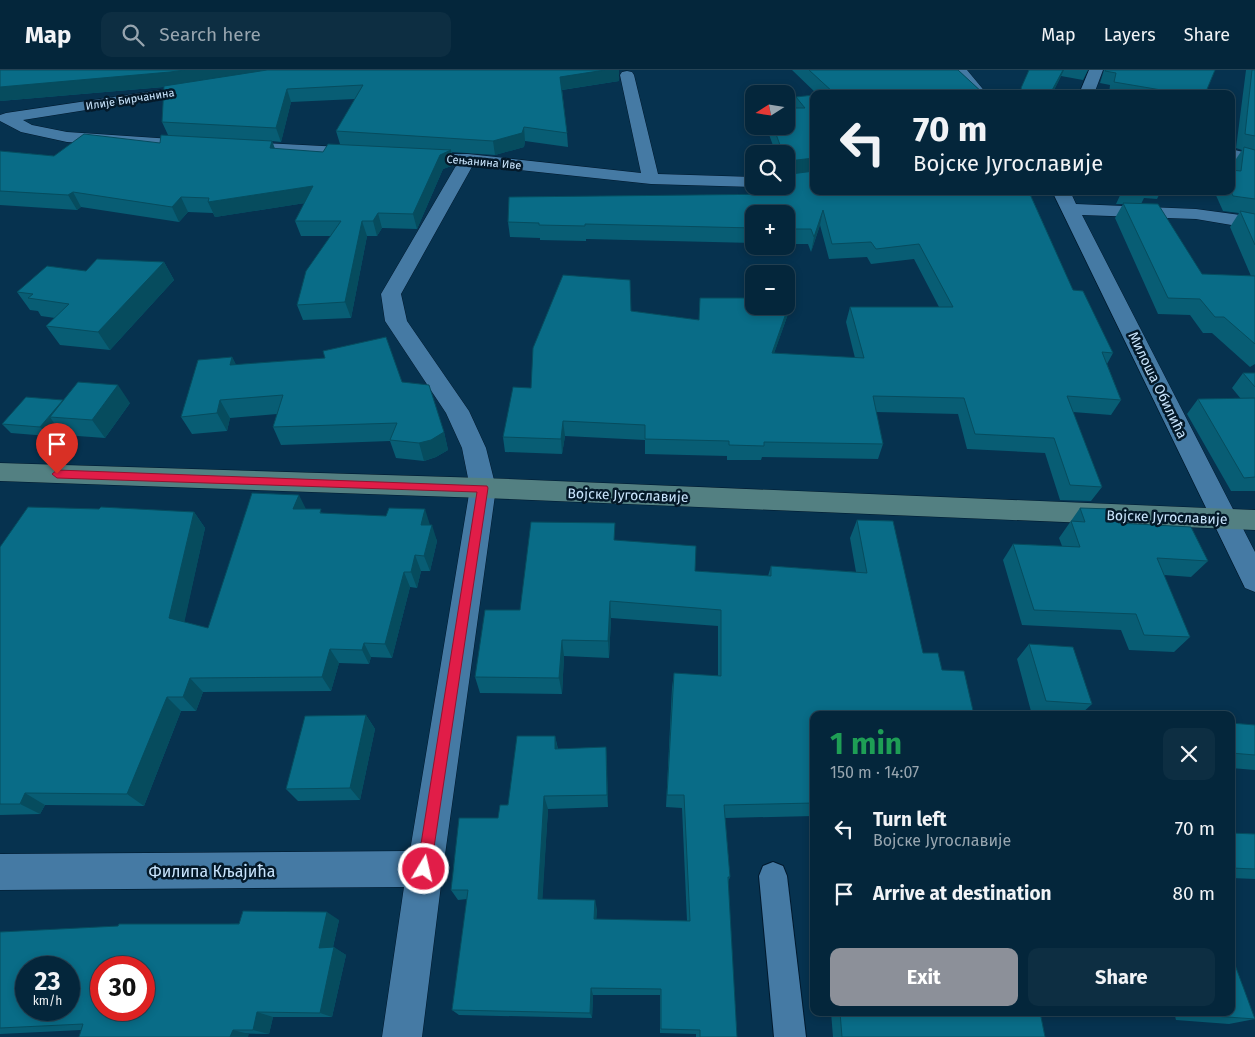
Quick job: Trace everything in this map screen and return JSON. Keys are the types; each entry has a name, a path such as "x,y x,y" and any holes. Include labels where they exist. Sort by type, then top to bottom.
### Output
{"main road":[{"name":"Војске Југославије","path":"0,472 483,488 1255,520"}],"street":[{"path":"959,70 976,90"},
{"path":"1088,90 1096,70"},
{"path":"627,75 651,179"},
{"name":"Илије Бирчанина","path":"4,119 218,86"},
{"path":"4,119 27,129 67,137 380,154"},
{"path":"1235,155 1255,160"},
{"name":"Сењанина Иве","path":"439,158 468,159 651,179 745,182"},
{"path":"402,1037 424,869 483,488 474,448 456,411 396,321 391,294 468,159"},
{"path":"795,181 810,179"},
{"path":"1066,200 1196,214 1255,223"},
{"name":"Милоша Обилића","path":"1066,200 1255,580"},
{"name":"Филипа Кљајића","path":"0,872 424,869"}],"lane":[{"path":"773,876 790,1037"}],"building":[{"path":"0,70 185,70 0,87"},
{"path":"267,70 605,70 560,77 567,133 524,127 522,133 493,141 336,131 363,85 287,89 276,128 162,122 164,86"},
{"path":"809,70 958,70 980,90 831,90"},
{"path":"1029,70 1063,70 1052,90 1022,90"},
{"path":"1215,70 1207,90 1161,90 1114,82 1116,73 1105,71"},
{"path":"1252,70 1255,70 1255,136 1245,134"},
{"path":"810,95 810,158 795,160 795,145 780,145 776,135 795,135 795,108 805,108 796,97"},
{"path":"84,134 160,143 161,135 272,141 270,148 323,152 328,144 451,150 440,155 413,214 378,213 373,221 362,221 345,302 297,305 306,271 341,221 295,221 313,186 208,202 209,198 181,197 172,207 73,192 68,195 0,191 0,151 54,156"},
{"path":"1244,147 1255,150 1255,199 1233,196 1235,195 1235,170 1241,171"},
{"path":"810,172 810,195 1030,195 1073,290 1083,291 1113,353 1102,352 1121,400 1067,396 1102,487 1070,485 1054,438 975,434 964,398 873,396 883,444 764,442 764,446 729,445 729,441 645,439 645,425 563,421 561,439 503,437 513,387 531,388 533,348 563,275 630,280 631,311 699,320 700,298 745,298 745,315 785,315 772,353 864,358 850,307 953,307 919,244 876,249 871,242 832,244 823,210 814,237 811,229 795,229 795,205 745,205 745,228 585,224 585,226 539,225 539,223 508,222 509,197 795,195 795,173"},
{"path":"1123,203 1158,204 1202,274 1255,276 1255,344 1224,317 1215,317 1200,299 1168,298"},
{"path":"1240,211 1255,214 1255,245"},
{"path":"97,259 164,262 98,332 46,326 69,304 28,298 33,294 17,292 47,266 86,271"},
{"path":"386,337 402,382 429,385 444,432 431,440 419,443 390,440 397,423 273,427 283,395 220,400 217,413 181,417 198,360 232,357 230,365 325,358 323,351"},
{"path":"1243,373 1255,373 1255,387"},
{"path":"78,382 118,385 92,420 50,417"},
{"path":"26,397 63,400 40,427 2,424"},
{"path":"1255,398 1255,477 1244,478 1198,399"},
{"path":"252,493 299,495 293,509 321,509 320,513 386,516 389,508 425,509 421,525 432,525 424,556 415,555 411,572 404,572 385,644 364,643 362,650 330,649 322,677 190,678 183,697 167,697 127,794 25,793 20,804 0,804 0,547 28,507 99,509 101,507 194,512 169,618 208,628"},
{"path":"1080,508 1112,509 1118,523 1191,527 1208,561 1157,558 1190,637 1144,635 1136,614 1034,610 1013,544 1080,547 1071,521 1085,522"},
{"path":"857,520 893,521 923,653 938,653 942,670 964,671 973,711 810,711 810,803 724,805 730,877 728,877 737,1037 700,1037 700,1030 661,1029 661,989 591,988 590,1013 452,1010 468,890 451,890 459,818 498,818 500,805 508,805 517,736 555,736 555,749 606,747 607,795 544,796 538,899 595,900 594,919 690,921 684,795 667,795 674,673 721,676 721,610 610,601 608,641 562,640 559,678 475,677 485,610 520,610 531,522 615,523 614,540 696,546 695,571 771,576 771,566 867,573"},
{"path":"1029,644 1073,647 1092,704 1046,701"},
{"path":"366,715 350,788 286,789 305,716"},
{"path":"1235,723 1255,725 1255,755 1235,753"},
{"path":"1235,833 1255,834 1255,869 1235,868"},
{"path":"243,911 327,912 319,948 334,947 320,1013 257,1012 253,1030 233,1030 230,1037 79,1037 83,1024 0,1028 0,932 118,926 119,924 239,924"},
{"path":"1235,965 1255,1019 1214,1016 1235,1016"},
{"path":"840,1016 1041,1016 1045,1037 842,1037"}],"route":[{"path":"57,474 483,488 424,869"}]}
